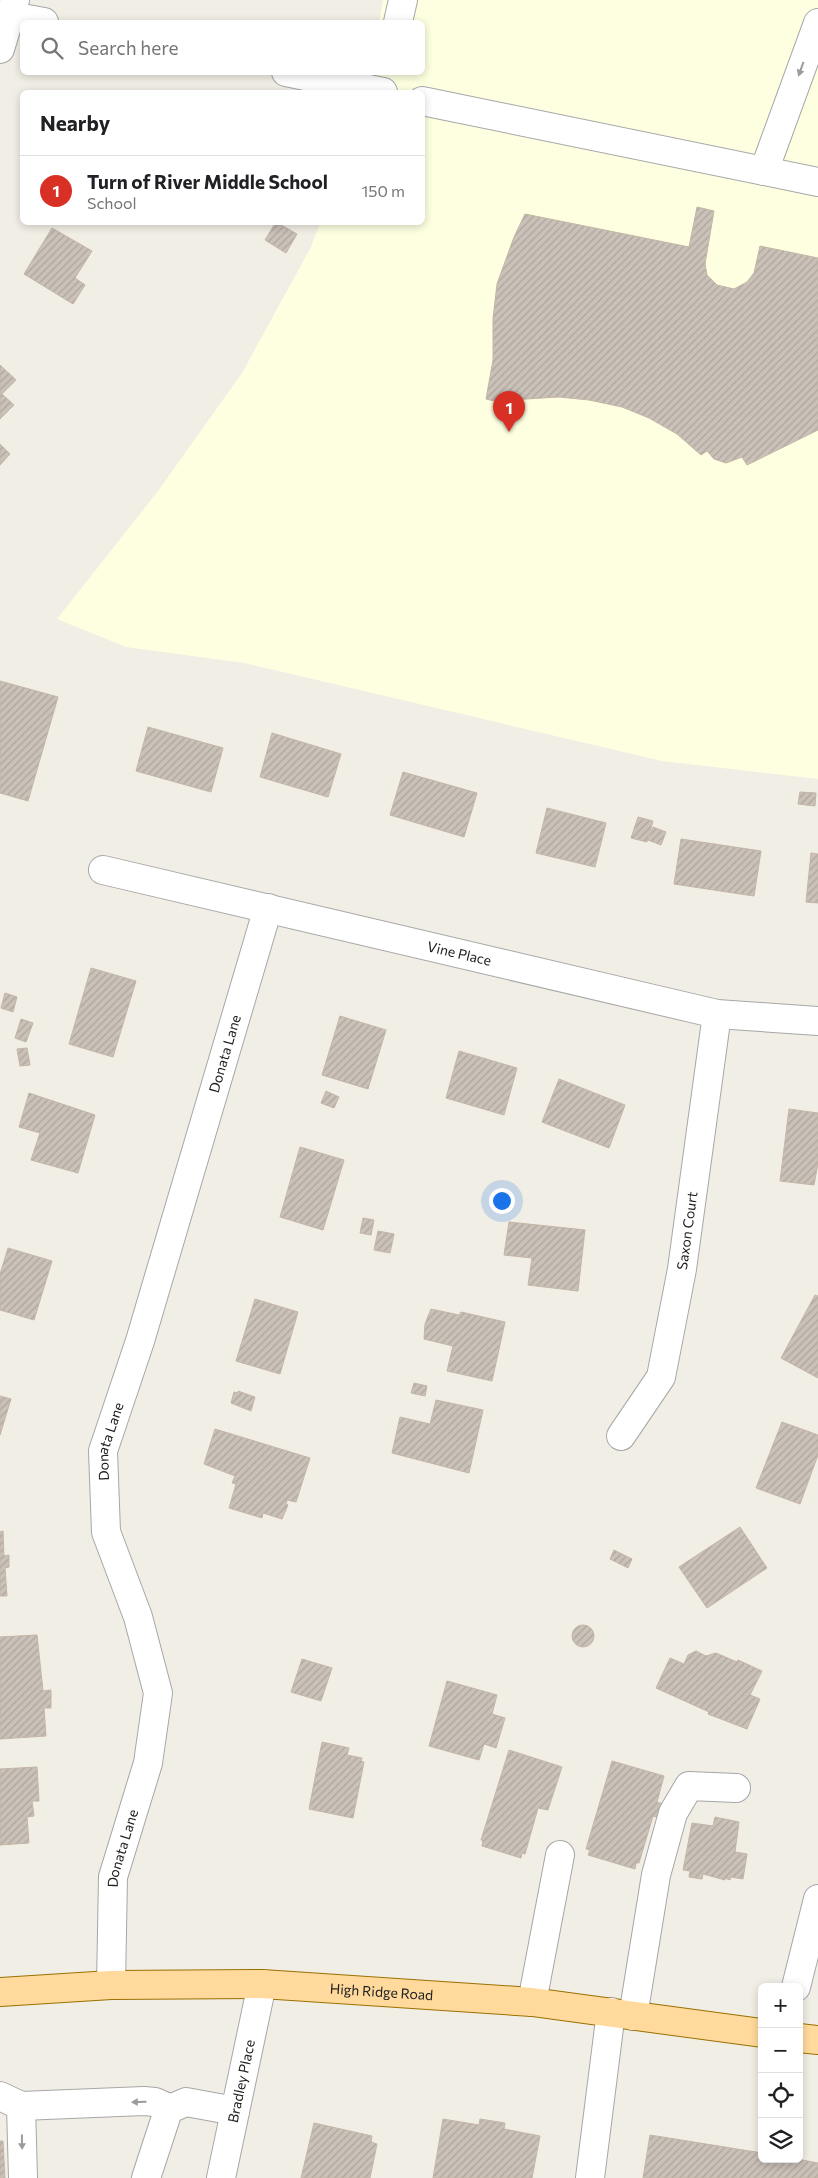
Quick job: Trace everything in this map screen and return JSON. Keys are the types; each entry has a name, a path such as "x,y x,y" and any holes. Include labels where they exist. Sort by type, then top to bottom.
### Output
{"main road":[{"name":"High Ridge Road","path":"0,1992 111,1985 262,1984 532,2002 758,2032"},
{"path":"803,2038 818,2040"}],"street":[{"path":"398,20 403,0"},
{"path":"0,49 13,8 40,20"},
{"path":"764,171 818,23"},
{"path":"301,75 373,90"},
{"path":"383,90 386,75"},
{"path":"425,102 818,182"},
{"name":"Vine Place","path":"104,870 717,1014 818,1021"},
{"name":"Donata Lane","path":"111,1985 113,1877 148,1763 158,1693 138,1617 106,1532 104,1451 143,1332 268,908"},
{"name":"Saxon Court","path":"621,1436 661,1377 682,1269 717,1014"},
{"path":"590,2178 622,2014 656,1875 674,1813 689,1786 736,1788"},
{"path":"532,2002 560,1855"},
{"path":"797,1983 818,1899"},
{"name":"Bradley Place","path":"221,2178 262,1984"},
{"path":"23,2178 10,2101 155,2102 164,2106 166,2117 146,2178"},
{"path":"165,2111 186,2102 235,2112"}],"shaded area":[{"path":"383,0 818,0 818,779 662,761 244,663 126,647 57,619 158,491 242,373 311,247 319,225 425,225 425,90 365,90 369,75 425,75 425,20 379,20"}],"building":[{"path":"697,207 714,211 705,264 707,275 717,285 734,289 747,282 754,273 760,246 818,258 818,430 747,465 742,457 726,463 714,459 707,451 701,455 677,434 649,418 622,407 589,400 559,397 494,401 486,399 493,360 493,318 497,284 514,237 525,214 689,247"},
{"path":"274,225 281,225 297,234 286,253 265,240"},
{"path":"52,228 92,251 75,278 85,285 73,304 24,274"},
{"path":"0,365 16,380 2,394 14,405 0,419"},
{"path":"0,444 10,454 0,465"},
{"path":"0,681 58,697 28,801 0,793"},
{"path":"148,727 223,748 211,792 136,771"},
{"path":"272,733 341,754 328,797 260,777"},
{"path":"403,772 477,793 464,837 390,815"},
{"path":"800,792 816,793 815,806 798,804"},
{"path":"547,808 606,823 595,867 536,853"},
{"path":"638,817 653,821 647,842 631,838"},
{"path":"653,827 666,832 661,845 648,840"},
{"path":"681,839 761,851 754,896 674,884"},
{"path":"811,853 818,854 818,903 806,902"},
{"path":"91,968 136,981 113,1057 69,1044"},
{"path":"5,993 17,997 13,1012 1,1008"},
{"path":"340,1016 386,1030 368,1089 322,1075"},
{"path":"21,1019 33,1023 26,1042 15,1038"},
{"path":"27,1048 30,1065 20,1066 17,1049"},
{"path":"459,1051 517,1068 504,1115 446,1098"},
{"path":"559,1079 625,1105 609,1148 542,1122"},
{"path":"326,1091 339,1097 334,1108 321,1103"},
{"path":"29,1093 95,1115 78,1173 31,1160 40,1133 19,1127"},
{"path":"789,1109 818,1113 818,1163 814,1185 780,1181"},
{"path":"300,1147 344,1160 323,1230 280,1217"},
{"path":"363,1218 374,1220 371,1235 360,1233"},
{"path":"509,1222 585,1230 578,1291 528,1285 532,1258 504,1255"},
{"path":"378,1231 394,1234 390,1253 374,1250"},
{"path":"8,1248 52,1261 34,1320 0,1310 0,1274"},
{"path":"815,1295 818,1296 818,1378 781,1358"},
{"path":"255,1299 298,1312 280,1374 236,1361"},
{"path":"431,1309 459,1315 461,1312 505,1322 492,1381 447,1371 453,1346 424,1339 425,1324"},
{"path":"414,1383 427,1386 425,1396 411,1393"},
{"path":"238,1391 255,1397 251,1411 231,1403 234,1392 238,1393"},
{"path":"0,1396 11,1399 0,1435"},
{"path":"436,1400 483,1410 469,1473 392,1453 400,1417 430,1424"},
{"path":"782,1422 818,1435 818,1455 800,1504 756,1488"},
{"path":"215,1429 310,1458 296,1502 287,1500 286,1504 288,1505 282,1519 263,1513 262,1518 229,1508 236,1484 232,1483 235,1476 204,1464"},
{"path":"740,1527 767,1568 707,1608 679,1567"},
{"path":"3,1531 4,1556 9,1555 9,1567 5,1568 7,1596 0,1596 0,1532"},
{"path":"614,1550 632,1559 628,1568 610,1559"},
{"path":"583,1625 591,1628 594,1636 591,1644 583,1647 575,1644 572,1636 575,1628"},
{"path":"37,1635 43,1691 51,1690 51,1708 44,1708 46,1736 0,1739 0,1637"},
{"path":"696,1651 706,1656 716,1653 762,1671 750,1695 760,1699 747,1729 708,1714 709,1712 656,1688 670,1658 684,1664 688,1655"},
{"path":"302,1659 332,1668 321,1701 291,1692"},
{"path":"447,1681 497,1695 492,1714 505,1718 496,1748 484,1744 479,1760 429,1746"},
{"path":"322,1742 349,1748 347,1755 362,1758 361,1761 364,1762 353,1818 309,1809"},
{"path":"509,1750 562,1767 548,1810 538,1808 525,1854 522,1853 521,1858 482,1846 483,1841 481,1840"},
{"path":"612,1761 664,1776 657,1802 663,1804 659,1818 653,1816 639,1863 636,1863 635,1869 588,1855 590,1850 586,1849"},
{"path":"37,1767 39,1801 32,1801 34,1816 27,1817 29,1843 0,1845 0,1769"},
{"path":"715,1817 739,1822 735,1852 747,1854 743,1879 731,1877 730,1880 725,1878 725,1880 703,1874 702,1879 689,1877 690,1871 683,1870 692,1823 713,1826"},
{"path":"443,2119 479,2125 480,2119 505,2123 504,2129 540,2136 532,2178 433,2178"},
{"path":"314,2123 372,2136 371,2142 377,2144 370,2178 301,2178"},
{"path":"650,2135 758,2152 758,2163 803,2163 803,2160 818,2163 818,2178 643,2178"},
{"path":"0,2141 3,2141 5,2178 0,2178"}],"place":[{"name":"Turn of River Middle School","path":"509,432"}]}
